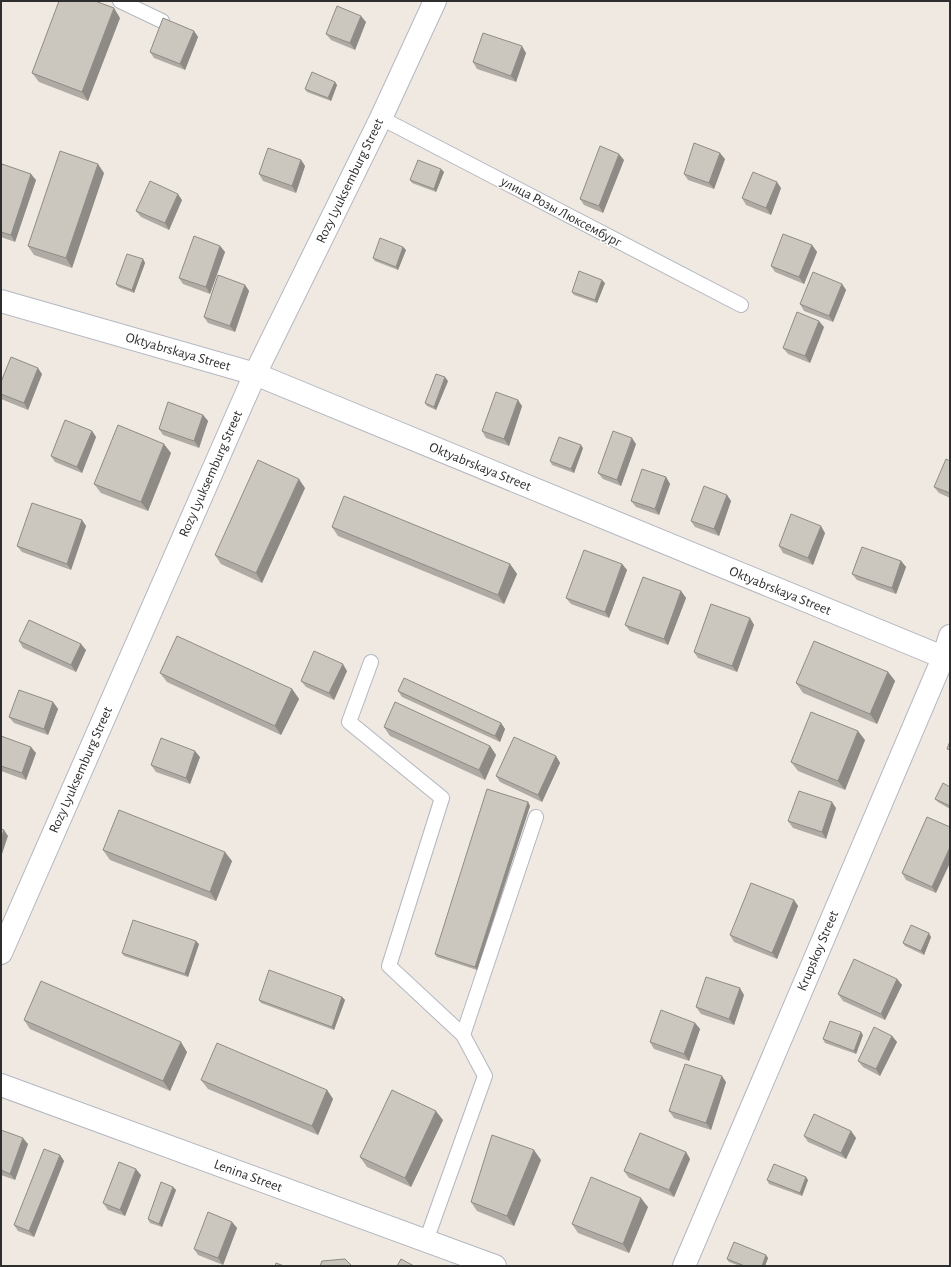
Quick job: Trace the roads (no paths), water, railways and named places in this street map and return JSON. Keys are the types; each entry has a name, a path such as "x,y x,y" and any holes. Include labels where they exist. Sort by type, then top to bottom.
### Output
{"street":[{"name":"Rozy Lyuksemburg Street","path":"1,953 255,374 381,118 435,1"},
{"name":"Oktyabrskaya Street","path":"1,301 255,374 946,659"},
{"name":"Krupskoy Street","path":"684,1266 946,659 950,636"},
{"name":"Lenina Street","path":"1,1085 495,1266"}],"lane":[{"path":"120,1 162,21"},
{"name":"улица Розы Люксембург","path":"381,118 741,306"},
{"path":"371,662 349,722 442,798 389,966 463,1035 485,1076 426,1241"},
{"path":"463,1035 536,817"}]}
